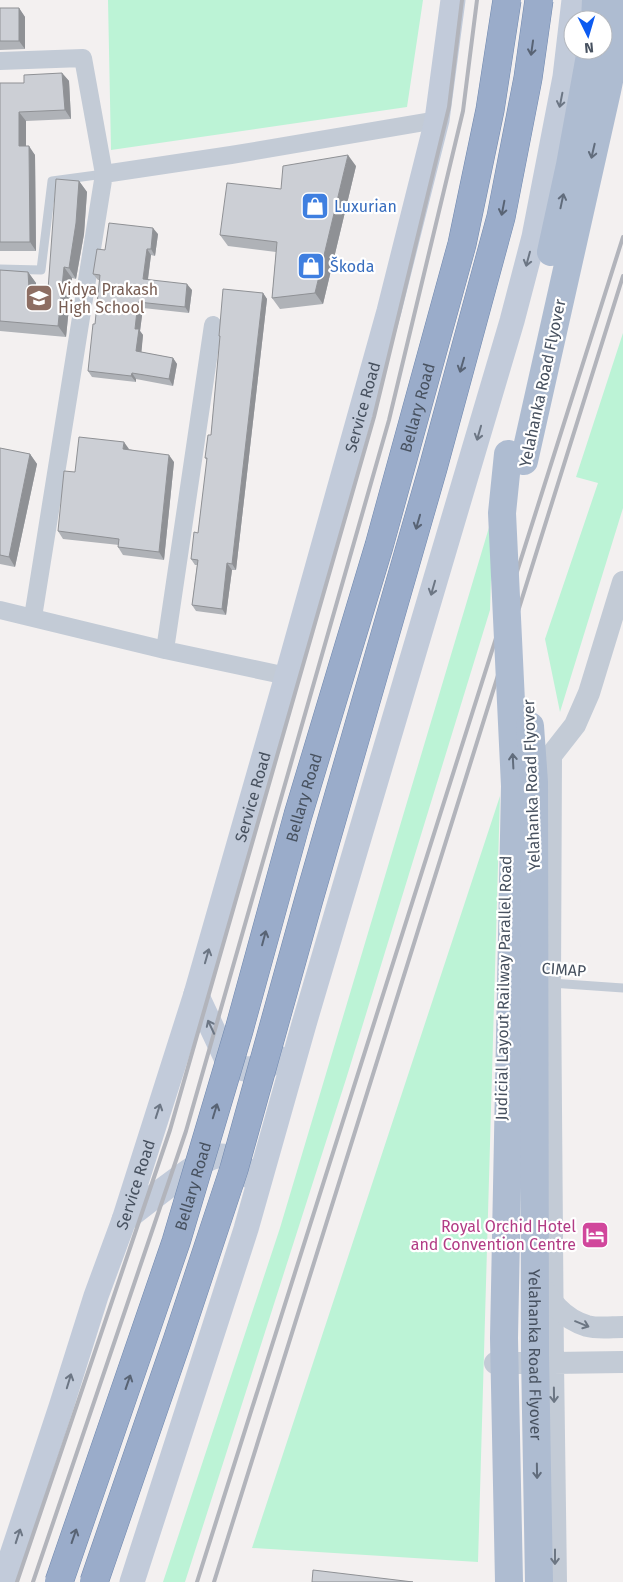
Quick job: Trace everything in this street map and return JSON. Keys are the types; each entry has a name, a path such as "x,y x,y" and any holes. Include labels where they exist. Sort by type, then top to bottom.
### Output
{"highway":[{"name":"Bellary Road","path":"58,1582 176,1242 239,1030 298,815 379,546 462,244 490,110 507,0"},
{"name":"Bellary Road","path":"94,1582 177,1342 234,1169 309,899 434,468 501,217 528,78 539,0"}],"main road":[{"name":"Service Road","path":"3,1582 96,1296 124,1220 196,994 288,676 388,311 437,120 453,0"},
{"path":"132,1582 246,1229 304,1024 514,312 534,237 565,76 574,0"},
{"name":"Yelahanka Road Flyover","path":"509,1582 504,1338 515,786 502,513 610,74 619,32 621,0"},
{"name":"Yelahanka Road Flyover","path":"539,1582 536,1355 534,782 517,512 516,458 589,60"},
{"path":"196,994 227,1060 244,1069 265,1068 279,1057 304,1024"},
{"path":"124,1220 191,1170 218,1155 232,1157 246,1169 248,1192 246,1229"}],"street":[{"path":"0,62 83,58 104,174 32,617"},
{"path":"104,174 231,155 437,120"},
{"path":"165,650 214,325"},
{"name":"Judicial Layout Railway Parallel Road","path":"498,1582 495,1363 501,1120 502,857 524,791 575,725 589,693 623,582"},
{"path":"0,610 165,650 288,676"},
{"path":"551,756 550,983 556,1582"},
{"path":"536,1278 556,1308 566,1317 588,1327 623,1327"},
{"path":"495,1363 623,1362"}],"lane":[{"path":"0,269 41,270 52,181 104,174"},
{"name":"CIMAP","path":"502,980 623,988"}],"green space":[{"path":"108,0 423,0 407,107 111,150"},
{"path":"623,333 623,508 560,712 545,639 598,483 576,477"},
{"path":"493,514 490,610 347,1076 185,1582 163,1582 280,1228"},
{"path":"500,796 478,1562 252,1548"}],"building":[{"path":"0,8 19,8 19,41 0,41"},
{"path":"62,73 65,110 19,112 19,146 29,146 30,242 0,242 0,83 24,83 24,75"},
{"path":"348,155 315,293 272,298 277,242 220,235 227,183 281,189 283,166"},
{"path":"56,179 79,181 76,223 69,268 64,267 58,326 0,321 0,270 28,272 29,289 48,290"},
{"path":"109,223 153,228 151,249 147,249 143,279 187,284 185,307 138,302 135,329 139,329 136,351 173,358 169,379 132,373 131,376 88,371 100,275 93,274 97,249 105,250"},
{"path":"223,289 263,293 232,564 227,563 222,609 192,605 198,560 191,559 194,532 198,533 208,435 211,435"},
{"path":"79,437 124,442 123,449 169,455 159,552 118,547 119,539 58,531 64,471 75,472"},
{"path":"0,448 30,454 9,557 0,555"},
{"path":"313,1570 413,1582 312,1582"}],"railway":[{"path":"17,1582 170,1130 374,417 449,107 462,0"},
{"path":"33,1582 186,1131 389,420 463,111 477,0"},
{"path":"197,1582 408,909 623,237"},
{"path":"214,1582 623,276"}],"place":[{"name":"Luxurian","path":"315,206"},
{"name":"Škoda","path":"311,266"},
{"name":"Vidya Prakash High School","path":"39,298"},
{"name":"Royal Orchid Hotel and Convention Centre","path":"595,1235"}]}
